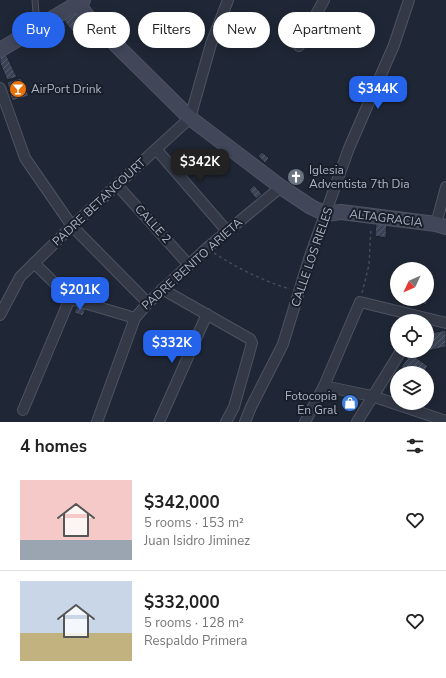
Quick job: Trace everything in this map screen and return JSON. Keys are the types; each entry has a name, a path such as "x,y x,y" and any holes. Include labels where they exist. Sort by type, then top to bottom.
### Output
{"street":[{"path":"190,118 211,44 228,0"},
{"path":"317,12 324,0"},
{"name":"CALLE LOS RIELES","path":"245,422 283,344 309,259 349,148 394,45 409,0"},
{"path":"65,12 81,2 94,22 190,118 281,187 311,207 326,214"},
{"path":"0,50 12,43"},
{"path":"0,88 25,158 72,226 148,303"},
{"name":"PADRE BETANCOURT","path":"0,315 3,301 20,277 72,226 190,118"},
{"path":"156,149 227,231"},
{"name":"CALLE 2","path":"117,185 189,265"},
{"name":"PADRE BENITO ARIETA","path":"97,422 135,318 162,289 207,248 281,187"},
{"path":"441,226 446,187"},
{"name":"ALTAGRACIA","path":"326,214 341,212 441,226"},
{"path":"34,263 71,299 135,318"},
{"path":"162,289 248,336 252,343 234,407 226,422"},
{"path":"23,410 71,299"},
{"path":"305,422 324,386 360,302 405,314"},
{"path":"158,422 206,314"},
{"path":"434,321 446,323"},
{"path":"357,422 396,358"},
{"path":"324,386 372,396 446,421"}],"lane":[{"path":"35,0 36,12"}],"path":[{"path":"360,302 369,265 371,216"},
{"path":"207,248 251,273 276,285 299,292"}],"building":[{"path":"77,7 81,12 73,12 72,31 65,22 65,14"},
{"path":"4,50 17,77 7,80 0,63 0,52"},
{"name":"AirPort Drink","path":"21,78 29,96 12,101 7,82"},
{"path":"262,152 269,158 265,163 258,156"},
{"name":"Iglesia Adventista 7th Dia","path":"295,167 305,172 296,187 287,181"},
{"path":"254,185 262,194 256,199 249,190"},
{"path":"376,221 387,222 386,238 375,236"},
{"path":"77,306 86,308 83,316 74,313"},
{"path":"446,330 446,347 434,350 434,333"},
{"path":"408,358 417,358 428,366 402,366"}],"place":[{"name":"AirPort Drink","path":"18,89"},
{"name":"Iglesia Adventista 7th Dia","path":"296,177"},
{"name":"Fotocopia En Gral","path":"350,403"}]}
